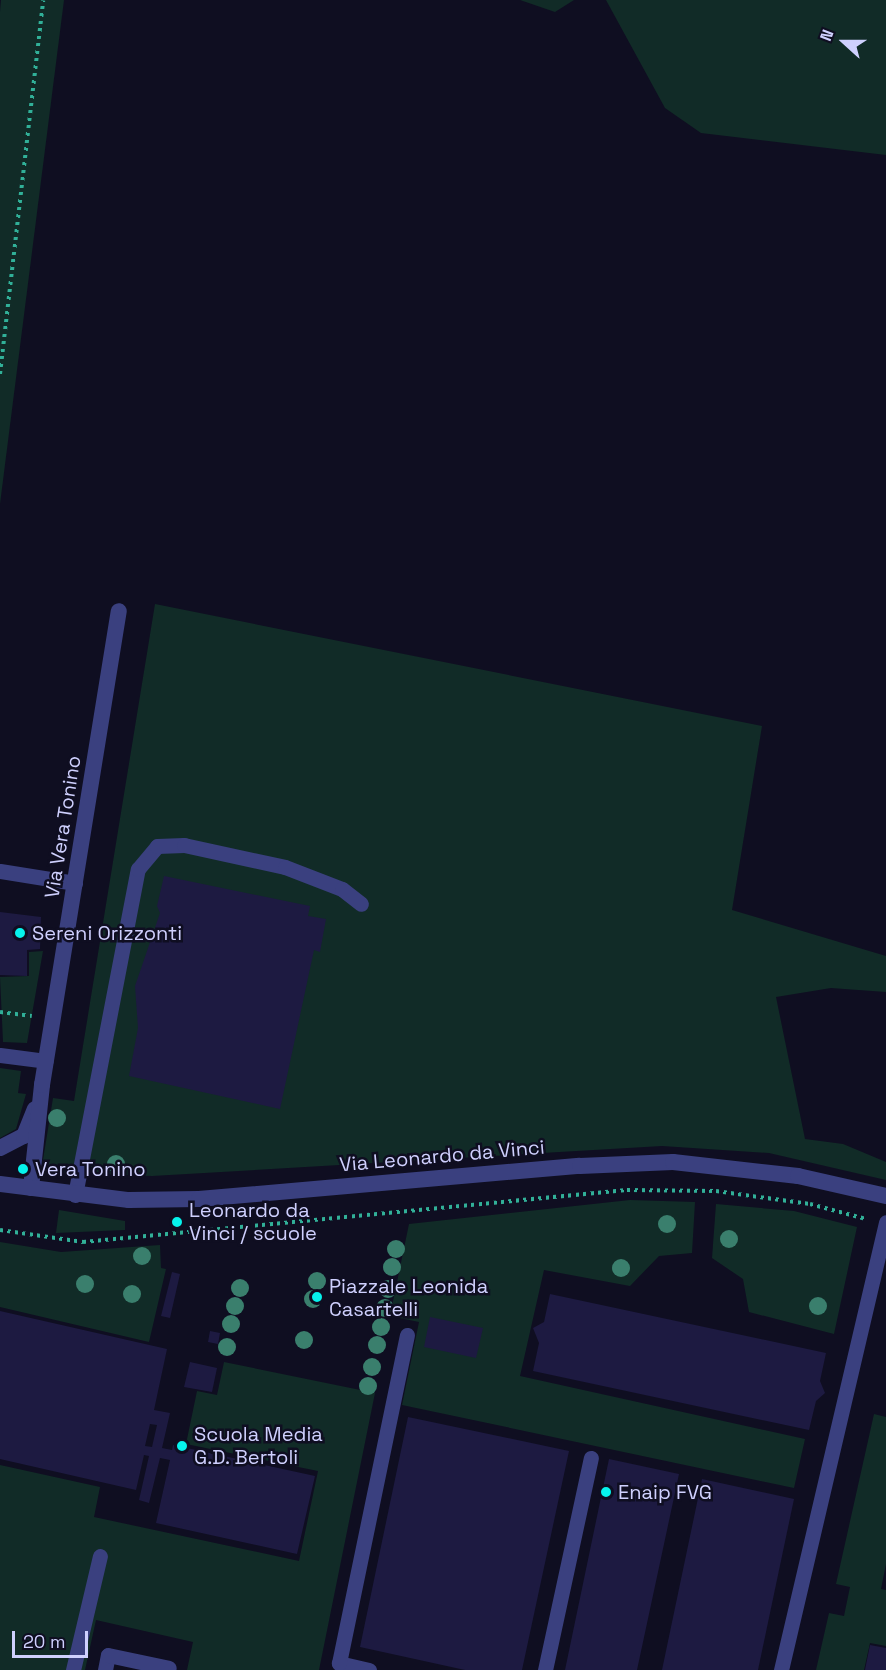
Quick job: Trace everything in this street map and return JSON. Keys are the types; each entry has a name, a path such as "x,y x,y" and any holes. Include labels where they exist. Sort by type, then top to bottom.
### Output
{"street":[{"name":"Via Vera Tonino","path":"31,1188 42,1085 119,611"},
{"name":"Via Vera Tonino","path":"0,1148 24,1136 42,1085"},
{"name":"Via Leonardo da Vinci","path":"0,1184 75,1195 199,1198 580,1166 673,1162 798,1176 886,1196"}],"lane":[{"path":"75,1195 138,869 157,846 184,845 285,867 342,889 361,904"},
{"path":"0,871 75,883"},
{"path":"0,1055 46,1061"},
{"path":"782,1670 886,1222"},
{"path":"369,1670 339,1663 407,1335"},
{"path":"545,1670 591,1458"},
{"path":"73,1670 100,1556"},
{"path":"105,1670 108,1655 169,1668"}],"path":[{"path":"0,374 43,0"},
{"path":"0,1012 35,1017"},
{"path":"0,1230 83,1242 627,1190 716,1191 810,1204 858,1216"}],"green space":[{"path":"1,0 64,0 0,504 0,12"},
{"path":"520,0 574,0 555,12"},
{"path":"606,0 886,0 886,155 701,133 665,108"},
{"path":"155,604 762,726 732,910 886,956 886,992 831,988 776,997 805,1139 843,1144 886,1162 886,1180 769,1153 662,1146 152,1176 48,1172 42,1166 53,1098 74,1101"},
{"path":"43,951 27,1043 3,1042 0,977 29,976 29,952"},
{"path":"0,1068 21,1071 18,1093 26,1094 16,1129 0,1138"},
{"path":"630,1200 695,1202 692,1253 659,1256 630,1286 544,1270 520,1376 805,1439 794,1488 402,1405 419,1322 390,1316 409,1224"},
{"path":"716,1204 794,1211 857,1227 834,1334 749,1312 743,1279 712,1258"},
{"path":"59,1210 125,1221 125,1230 56,1233"},
{"path":"0,1242 61,1252 160,1245 161,1268 166,1269 149,1342 0,1307"},
{"path":"224,1362 375,1393 319,1670 187,1670 193,1642 96,1620 85,1670 0,1670 0,1465 100,1487 94,1517 299,1561 318,1471 186,1444 197,1391 217,1395"},
{"path":"874,1414 886,1417 886,1564 881,1589 886,1590 886,1646 870,1643 864,1670 816,1670 829,1613 844,1616 850,1587 836,1584"}],"building":[{"path":"164,876 310,906 308,916 326,919 320,952 314,950 280,1109 129,1076 138,1028 135,986 160,913 157,906"},
{"name":"Sereni Orizzonti","path":"0,912 41,917 40,949 27,950 27,976 0,975"},
{"path":"172,1272 180,1274 170,1318 161,1316"},
{"path":"550,1294 826,1353 820,1381 825,1393 816,1401 809,1430 533,1371 539,1343 533,1328 544,1322"},
{"path":"0,1311 167,1349 154,1410 170,1413 162,1448 172,1450 173,1445 315,1476 297,1554 156,1523 170,1460 160,1458 149,1503 139,1500 149,1456 144,1455 136,1490 0,1459","holes":["150,1424 157,1425 152,1447 145,1446"]},
{"path":"430,1317 483,1328 476,1358 424,1347"},
{"path":"210,1331 220,1333 218,1344 208,1342"},
{"path":"190,1362 217,1368 212,1392 184,1387"},
{"path":"408,1417 569,1451 522,1670 465,1670 360,1647"},
{"path":"609,1459 679,1474 637,1670 565,1670"},
{"path":"702,1479 794,1499 758,1670 662,1670"},
{"path":"870,1645 886,1648 886,1670 865,1670"}],"place":[{"name":"Sereni Orizzonti","path":"20,933"},
{"name":"Vera Tonino","path":"23,1169"},
{"name":"Leonardo da Vinci / scuole","path":"177,1222"},
{"name":"Piazzale Leonida Casartelli","path":"317,1297"},
{"name":"Scuola Media G.D. Bertoli","path":"182,1446"},
{"name":"Enaip FVG","path":"606,1492"}]}
